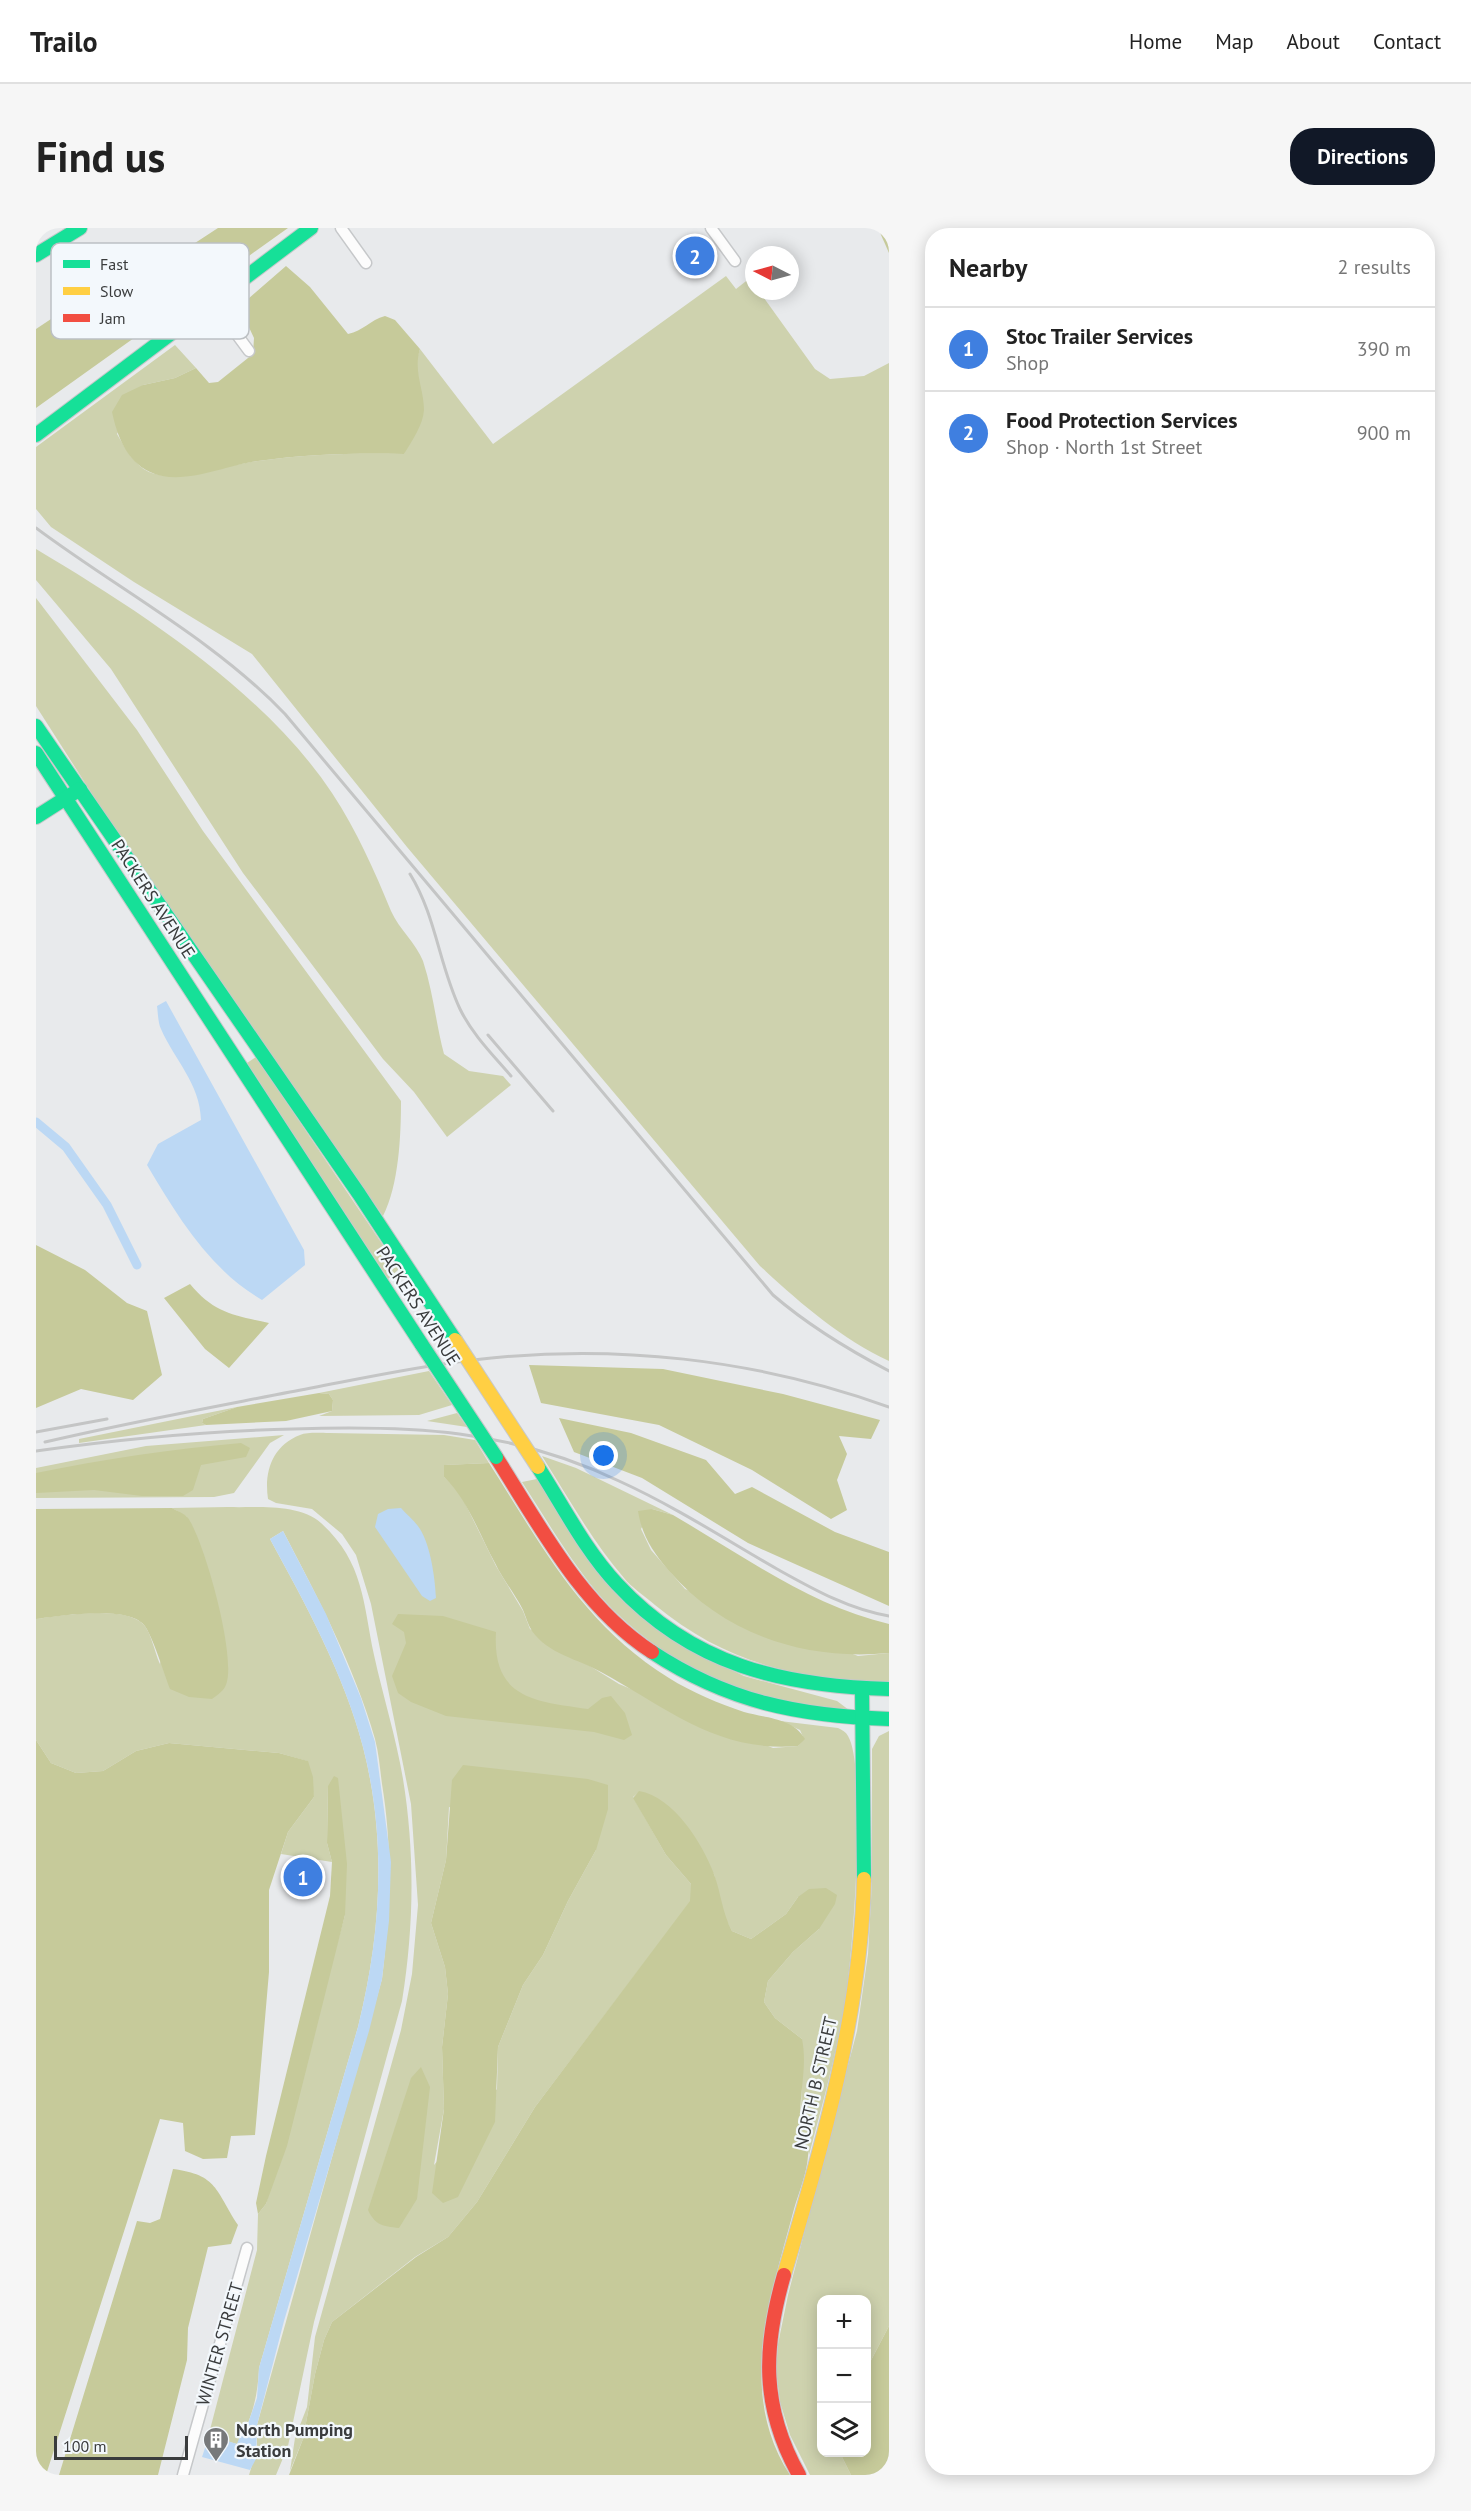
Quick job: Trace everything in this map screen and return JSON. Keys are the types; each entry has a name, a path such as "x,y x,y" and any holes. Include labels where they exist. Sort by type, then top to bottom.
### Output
{"main road":[{"path":"56,243 80,228"},
{"path":"249,274 311,228"},
{"path":"36,255 51,246"},
{"path":"36,435 162,339"},
{"name":"PACKERS AVENUE","path":"36,726 359,1194 592,1551 617,1584 675,1634 710,1654 755,1673 810,1686 889,1689"},
{"name":"PACKERS AVENUE","path":"36,753 582,1586 628,1634 662,1660 699,1681 762,1706 803,1715 889,1719"},
{"path":"36,817 80,789"},
{"name":"NORTH B STREET","path":"799,2475 782,2443 775,2423 768,2382 768,2360 774,2316 838,2074 854,1999 864,1879 862,1689"}],"street":[{"path":"341,228 366,263"},
{"path":"711,228 735,261"},
{"path":"240,339 249,351"},
{"name":"WINTER STREET","path":"183,2475 247,2248"}],"green space":[{"path":"218,228 288,228 249,256 249,243 195,243"},
{"path":"878,228 889,228 889,253"},
{"path":"286,266 310,287 348,334 385,316 395,320 420,349 418,372 424,402 422,421 404,454 331,454 294,457 245,463 204,474 176,477 150,472 135,461 120,438 112,412 122,395 143,385 175,378 196,368 209,383 218,382 253,354 254,338 249,327 249,298"},
{"path":"726,276 736,289 745,282 745,300 765,300 815,369 830,379 864,376 889,363 889,1361 837,1331 760,1266 407,847 252,654 134,582 51,527 36,509 36,447 175,345 196,368 175,378 143,385 117,434 134,461 149,472 174,476 294,457 404,454 418,380 416,361 420,349 493,444"},
{"path":"51,319 51,339 133,339 36,408 36,329"},
{"path":"36,549 117,599 198,656 272,721 304,756 332,793 357,836 394,918 423,961 444,1054 469,1071 503,1076 511,1085 447,1137 414,1092 383,1059 243,873 111,669 36,580"},
{"path":"36,598 137,730 203,831 401,1101 400,1144 396,1175 383,1216 154,891 36,706"},
{"path":"256,1057 399,1269 388,1279 247,1063"},
{"path":"36,1245 85,1270 127,1303 147,1311 162,1375 133,1400 81,1389 36,1408"},
{"path":"190,1284 216,1307 235,1315 269,1323 229,1368 205,1349 164,1298"},
{"path":"529,1365 663,1369 783,1394 880,1420 871,1439 839,1436 847,1454 837,1480 847,1510 831,1519 752,1470 659,1425 541,1403"},
{"path":"429,1371 452,1405 419,1415 319,1416 332,1411 333,1400 329,1394 319,1393"},
{"path":"319,1393 329,1394 333,1400 332,1411 286,1421 206,1425 202,1423 203,1419 237,1407"},
{"path":"237,1407 203,1419 202,1423 206,1425 79,1443 79,1439"},
{"path":"457,1413 467,1427 427,1421"},
{"path":"559,1418 631,1433 706,1460 735,1494 752,1487 835,1532 889,1552 889,1606 748,1543 642,1478 574,1452"},
{"path":"303,1434 444,1435 475,1440 489,1463 445,1465 444,1477 459,1491 496,1566 523,1611 530,1629 619,1684 773,1748 798,1746 804,1739 800,1730 780,1721 838,1728 848,1736 854,1754 858,1820 855,1903 846,1995 825,2095 809,2155 801,2126 802,2039 775,2018 764,2002 768,1981 793,1952 819,1929 798,1897 786,1914 751,1939 732,1931 722,1912 714,1874 639,1792 633,1797 666,1855 691,1884 691,1901 535,2107 477,2202 448,2237 415,2257 332,2322 324,2340 315,2374 303,2439 290,2471 295,2438 307,2407 315,2337 401,2030 412,1974 418,1905 411,1804 371,1604 356,1555 342,1534 312,1509 276,1503 268,1499 267,1479 277,1453 290,1440","holes":["449,1807 596,1850 568,1901 543,1955 523,1985 498,2047 497,2089 434,2165 444,2109 442,2047 448,1994 445,1967 431,1923 446,1860"]},
{"path":"284,1435 270,1443 234,1493 214,1497 36,1498 36,1468 146,1446"},
{"path":"241,1443 250,1448 246,1457 201,1465 193,1490 183,1496 142,1496 94,1490 36,1493 36,1473 138,1455"},
{"path":"542,1456 576,1468 673,1515 652,1509 641,1529 651,1550 685,1589 858,1656 889,1653 889,1682 825,1678 765,1665 736,1655 682,1625 635,1589 612,1564"},
{"path":"489,1463 566,1581 588,1608 638,1657 669,1678 706,1697 744,1712 786,1723 800,1732 805,1739 798,1746 769,1746 718,1735 671,1713 601,1672 555,1651 539,1639 531,1629 523,1610 498,1569 460,1496 444,1477 444,1465"},
{"path":"537,1479 599,1570 704,1657 744,1676 837,1701 849,1710 815,1709 780,1703 744,1692 710,1678 677,1660 647,1639 596,1591 567,1551 522,1482"},
{"path":"172,1508 277,1508 301,1512 321,1523 346,1553 360,1584 364,1601 374,1655 400,1763 410,1834 411,1918 402,2001 314,2322 288,2446 276,2475 249,2475 257,2449 257,2425 382,1979 389,1882 388,1833 375,1739 346,1659 283,1531 270,1539 335,1667 363,1747 376,1817 378,1887 372,1957 358,2027 259,2368 253,2408 247,2426 237,2444 218,2439 206,2445 257,2250 258,2214 266,2204 345,1915 328,1786 327,1843 332,1862 281,1854 288,1832 314,1797 307,1761 279,1753 169,1743 136,1751 103,1771 76,1773 51,1763 36,1740 36,1619 91,1613 107,1613 134,1618 146,1628 160,1664 187,1517"},
{"path":"172,1508 188,1518 195,1531 218,1602 224,1629 228,1674 224,1689 212,1699 189,1697 170,1689 147,1630 135,1619 123,1615 93,1613 36,1619 36,1509"},
{"path":"652,1509 673,1515 805,1592 860,1616 889,1624 889,1653 827,1653 797,1647 768,1639 715,1612 669,1571 653,1550 645,1536 638,1511"},
{"path":"398,1614 443,1616 496,1632 497,1654 501,1671 509,1684 535,1699 588,1709 602,1698 611,1696 625,1713 632,1735 624,1740 594,1732 446,1716 411,1702 398,1693 392,1676 406,1643 404,1632 392,1624"},
{"path":"889,1731 889,2326 871,2360 871,2295 817,2295 817,2457 842,2457 851,2475 810,2475 790,2435 780,2402 776,2371 778,2344 788,2295 857,2031 868,1954 872,1883 872,1749 879,1736"},
{"path":"36,1740 51,1763 76,1773 103,1771 136,1751 169,1743 279,1753 308,1761 313,1777 314,1797 288,1832 269,1890 269,1972 255,2135 231,2136 227,2158 203,2159 185,2151 183,2123 160,2119 46,2475 36,2475"},
{"path":"463,1765 588,1779 608,1785 608,1809 596,1850 568,1901 543,1955 523,1985 498,2047 495,2122 458,2197 443,2203 432,2193 444,2109 442,2047 448,1994 445,1967 431,1923 446,1860 452,1780"},
{"path":"334,1776 338,1778 347,1864 345,1915 287,2146 266,2204 258,2214 256,2203 266,2156 330,1896 332,1862 327,1843 328,1786"},
{"path":"639,1791 664,1802 685,1823 694,1836 714,1874 732,1931 751,1939 786,1914 798,1897 809,1889 826,1888 837,1895 835,1904 819,1929 793,1952 768,1981 764,2002 775,2018 802,2039 804,2050 800,2114 808,2152 807,2162 768,2310 761,2377 765,2411 774,2443 790,2475 289,2475 303,2439 315,2374 324,2340 332,2322 416,2257 448,2237 477,2202 535,2107 690,1901 691,1884 666,1855 633,1798"},
{"path":"421,2067 430,2087 417,2199 399,2228 376,2222 368,2210 411,2078"},
{"path":"173,2169 199,2175 214,2186 238,2225 231,2244 208,2247 188,2328 187,2360 158,2475 59,2475 137,2221 150,2223 160,2219"},
{"path":"889,2326 889,2475 851,2475 842,2457 871,2457 871,2360"}],"water":[{"path":"166,1001 304,1250 305,1265 262,1300 226,1273 210,1257 183,1222 147,1165 158,1144 201,1120 200,1107 192,1083 160,1027 157,1006"},
{"path":"401,1508 418,1526 430,1553 436,1598 430,1601 422,1596 375,1527 378,1514 388,1509"},
{"path":"283,1531 326,1614 361,1698 375,1742 391,1862 389,1921 382,1979 369,2031 284,2321 257,2425 256,2459 250,2470 202,2457 206,2445 218,2438 237,2444 240,2436 245,2432 257,2398 259,2368 358,2027 372,1957 378,1887 376,1817 363,1747 335,1667 270,1539"}],"waterway":[{"path":"36,1122 66,1147 107,1205 137,1265"}],"railway":[{"path":"36,528 165,616 227,662 285,714 773,1295 800,1317 889,1371"},
{"path":"410,874 426,907 460,1009 477,1036 511,1076"},
{"path":"488,1035 553,1111"},
{"path":"45,1442 404,1370 526,1355 578,1353 684,1359 788,1377 889,1407"},
{"path":"36,1432 107,1419"},
{"path":"36,1451 196,1434 336,1428 419,1430 499,1441 539,1450 619,1481 679,1512 817,1591 859,1609 889,1616"}],"traffic: fast":[{"path":"56,243 80,228"},
{"path":"249,275 311,228"},
{"path":"36,255 51,246"},
{"path":"36,435 164,339"},
{"path":"36,726 359,1194 455,1340"},
{"path":"36,753 422,1345"},
{"path":"36,817 80,789"},
{"path":"422,1345 496,1457"},
{"path":"538,1467 605,1571 646,1612 676,1634 708,1652 741,1666 776,1676 812,1683 889,1689"},
{"path":"652,1652 708,1683 765,1703 794,1710 889,1719"},
{"path":"862,1689 864,1879"}],"traffic: slow":[{"path":"455,1340 538,1467"},
{"path":"784,2275 837,2080 856,1980 864,1879"}],"traffic: jam":[{"path":"496,1457 546,1537 583,1588 604,1612 652,1652"},
{"path":"784,2275 772,2327 769,2377 778,2425 799,2475"}],"place":[{"name":"Food Protection Services","path":"695,256"},
{"name":"Stoc Trailer Services","path":"303,1877"},
{"name":"North Pumping Station","path":"216,2463"}]}
